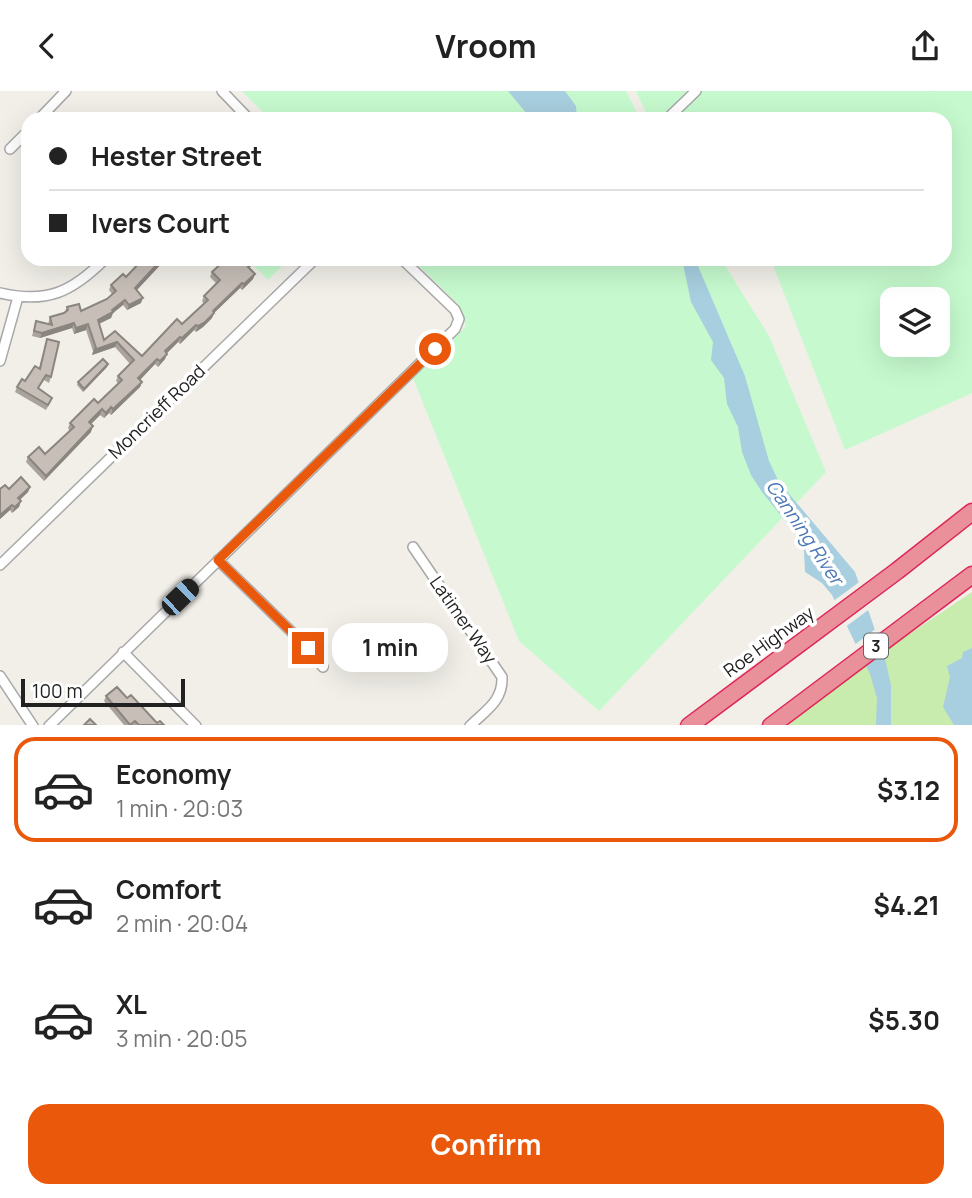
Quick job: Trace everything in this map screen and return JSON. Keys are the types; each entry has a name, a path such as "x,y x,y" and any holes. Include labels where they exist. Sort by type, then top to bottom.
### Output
{"highway":[{"name":"Roe Highway","path":"690,725 972,512"},
{"name":"3","path":"772,725 972,575"}],"street":[{"path":"46,112 66,91"},
{"path":"222,91 240,111"},
{"path":"674,112 696,91"},
{"path":"10,149 21,138"},
{"path":"0,293 18,297 60,294 97,266"},
{"name":"Moncrieff Road","path":"0,565 308,266"},
{"path":"50,725 455,329 459,319 455,310 409,266"},
{"path":"0,361 18,297"},
{"name":"Latimer Way","path":"412,547 502,677 503,690 471,725"},
{"path":"218,560 308,648 323,667"},
{"path":"123,652 195,725"},
{"path":"0,676 32,725"}],"green space":[{"path":"242,91 626,91 636,112 263,112"},
{"path":"636,91 972,91 972,393 845,450 773,266 952,266 952,112 646,112"},
{"path":"254,266 282,266 268,280"},
{"path":"419,266 725,266 769,336 826,472 599,711 519,641 413,378 466,326 458,304"},
{"path":"972,592 972,725 788,725 890,647"}],"water":[{"path":"508,91 565,91 576,106 576,112 525,112"},
{"name":"Canning River","path":"683,266 698,266 745,376 769,461 779,482 855,572 885,659 891,685 891,725 876,725 877,698 870,674 832,595 822,583 805,572 804,551 791,528 751,475 742,452 738,427 727,404 724,378 711,360 713,342 691,302"},
{"path":"972,648 972,725 954,725 943,707 950,677 947,666 962,658 963,652"}],"pier":[{"path":"862,580 871,608 844,628 832,602"},
{"path":"878,627 886,650 863,667 853,646"}],"building":[{"path":"136,266 155,266 135,288 143,298 129,305 125,300 112,310 113,312 98,320 104,340 115,331 142,356 177,319 182,324 208,300 204,296 220,280 212,272 218,266 250,266 255,274 242,283 205,322 196,325 165,351 167,354 160,361 157,359 138,378 142,382 113,409 111,407 106,413 102,409 89,422 93,426 46,476 28,457 39,447 45,454 74,427 70,423 94,399 98,403 122,380 118,376 134,360 117,342 94,350 96,348 88,324 76,328 74,323 42,333 34,331 36,321 52,325 50,317 64,313 68,310 67,307 79,304 81,311 107,299 116,291 111,285 123,274 126,277"},
{"path":"47,339 59,342 51,377 46,375 38,388 52,398 48,405 17,387 22,379 25,381 35,366 40,369"},
{"path":"103,359 108,364 84,389 78,382"},
{"path":"21,477 30,487 18,498 21,501 15,507 12,505 0,515 0,489 5,485 9,489"},
{"path":"117,687 127,698 131,695 157,723 160,721 164,725 139,725 135,721 130,725 106,696"},
{"path":"90,719 96,725 84,725"}],"route":[{"path":"308,648 218,560 435,349"}]}
